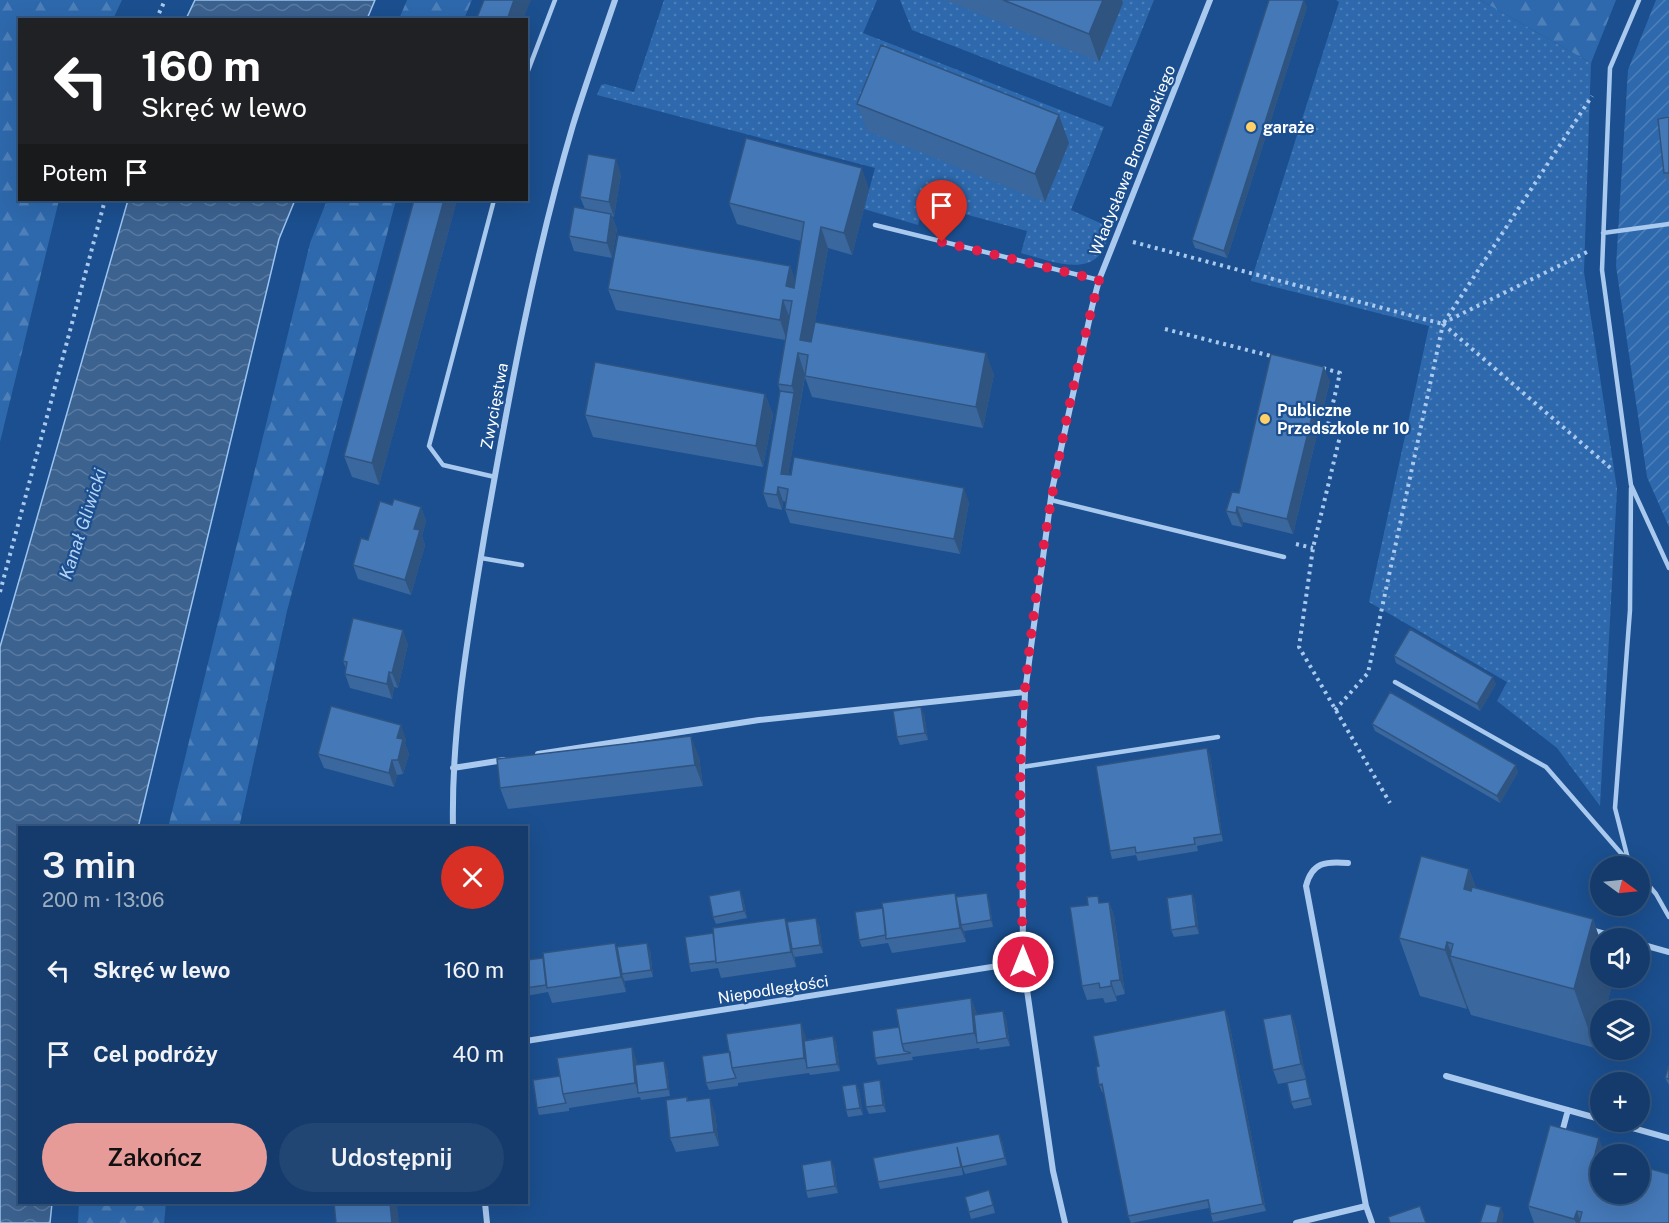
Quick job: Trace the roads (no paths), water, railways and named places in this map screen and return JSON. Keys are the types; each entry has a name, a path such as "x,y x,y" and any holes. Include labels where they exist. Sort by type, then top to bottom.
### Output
{"street":[{"name":"Zwycięstwa","path":"453,826 453,768 462,673 524,324 573,125 615,0"},
{"name":"Władysława Broniewskiego","path":"1065,1223 1053,1171 1023,962 1022,767 1025,692 1051,500 1099,280 1210,0"},
{"path":"535,755 759,720 1025,692"},
{"path":"453,768 512,758"},
{"path":"1348,863 1333,861 1320,864 1309,872 1306,886 1366,1206 1372,1223"},
{"path":"1578,927 1590,930"},
{"path":"1650,947 1669,952"},
{"name":"Niepodległości","path":"528,1041 1023,962"},
{"path":"1446,1076 1590,1116"},
{"path":"1559,1144 1568,1110"},
{"path":"1647,1132 1669,1138"},
{"path":"485,1204 487,1223"},
{"path":"1296,1223 1366,1206"}],"lane":[{"path":"528,71 555,0"},
{"path":"1628,856 1615,808 1630,610 1631,485 1602,270 1610,68 1639,0"},
{"path":"494,201 429,446 442,465 495,477"},
{"path":"1603,233 1669,224"},
{"path":"875,225 1099,280"},
{"path":"1631,485 1669,568"},
{"path":"1051,500 1284,557"},
{"path":"481,558 522,564"},
{"path":"1395,682 1546,767 1623,856"},
{"path":"1022,767 1218,737"},
{"path":"1650,886 1669,917"}],"water":[{"path":"195,0 375,0 367,18 186,18"},
{"name":"Kanał Gliwicki","path":"128,201 295,201 279,239 138,826 18,826 18,1204 52,1204 50,1223 0,1223 0,647"}],"place":[{"name":"garaże","path":"1251,127"},
{"name":"Publiczne Przedszkole nr 10","path":"1265,419"}]}
